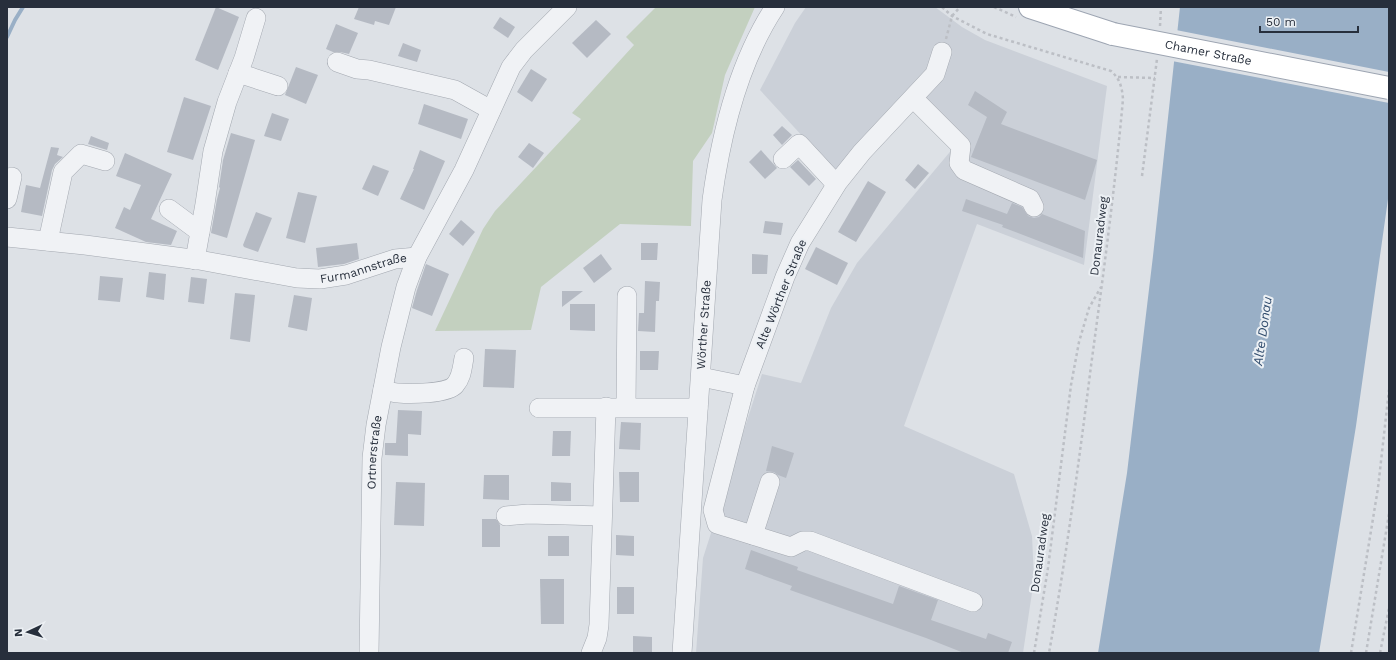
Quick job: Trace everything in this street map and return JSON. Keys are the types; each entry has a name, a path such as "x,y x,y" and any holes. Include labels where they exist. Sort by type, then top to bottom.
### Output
{"main road":[{"name":"Chamer Straße","path":"1030,7 1112,34 1389,88"}],"street":[{"name":"Furmannstraße","path":"7,237 86,245 194,260 297,278 320,279 346,275 395,259 417,257 464,170 511,67 524,50 567,7"},
{"name":"Wörther Straße","path":"682,653 712,200 718,160 734,97 757,39 775,7"},
{"path":"194,260 205,204 213,151 227,102 244,58 256,18"},
{"name":"Alte Wörther Straße","path":"942,52 935,74 862,152 836,184 800,243 785,277 745,386 713,510 717,524 791,547 803,541 810,541 973,602"},
{"path":"337,62 357,69 368,70 455,90 491,110"},
{"path":"238,73 278,86"},
{"path":"913,98 961,146 959,163 964,170 1030,199 1034,207"},
{"path":"783,159 800,144 836,184"},
{"path":"48,241 63,172 81,154 105,161"},
{"path":"7,199 12,177"},
{"path":"169,208 200,232"},
{"name":"Ortnerstraße","path":"369,653 372,458 376,425 391,347 406,287 417,257"},
{"path":"626,407 627,296"},
{"path":"383,389 396,393 407,394 442,391 455,386 461,376 464,358"},
{"path":"700,377 745,386"},
{"path":"591,653 598,638 599,625 606,407"},
{"path":"539,408 698,408"},
{"path":"753,535 770,482"},
{"path":"506,516 528,514 602,516"}],"path":[{"path":"943,7 952,16 987,34 1111,71 1118,77 1155,78"},
{"path":"942,52 952,16 960,7"},
{"path":"1159,31 1161,7"},
{"path":"1142,176 1157,54"},
{"name":"Donauradweg","path":"1034,653 1048,568 1072,378 1079,342 1089,308 1102,285 1117,167 1123,99 1122,88 1118,77"},
{"path":"1049,653 1079,459 1102,285"},
{"path":"1350,653 1378,488 1389,390"},
{"path":"1366,653 1389,514"},
{"path":"1380,653 1389,608"}],"shaded area":[{"path":"806,7 935,7 962,27 985,40 1107,86 1084,265 977,224 904,426 1014,474 1032,536 1034,579 1023,653 696,653 703,558 762,374 801,383 831,308 857,263 954,147 903,100 839,176 760,90 795,23"}],"green space":[{"path":"656,7 755,7 725,75 712,133 693,161 691,226 620,224 541,287 531,330 435,331 483,229 495,211 581,119 572,113 634,45 626,37"}],"water":[{"name":"Alte Donau","path":"1180,7 1389,7 1389,192 1356,426 1319,653 1098,653 1127,473 1153,256"}],"pier":[{"path":"1176,30 1389,72 1389,103 1172,61"}],"building":[{"path":"216,7 239,17 218,70 195,60"},
{"path":"359,7 396,7 389,25 375,21 374,25 354,19"},
{"path":"500,17 515,27 508,38 493,28"},
{"path":"596,20 611,34 587,58 572,43"},
{"path":"336,24 358,33 349,54 333,52 326,49"},
{"path":"403,43 421,50 417,62 398,56"},
{"path":"296,67 318,75 306,104 285,95"},
{"path":"531,69 547,79 532,102 517,92"},
{"path":"975,91 1007,112 1001,124 1097,160 1085,200 971,157 987,117 968,105"},
{"path":"184,97 211,106 193,160 167,152"},
{"path":"424,104 468,119 461,139 418,124"},
{"path":"272,113 289,119 281,141 264,136"},
{"path":"782,126 792,135 782,145 773,135"},
{"path":"231,133 255,140 227,238 211,233 220,188 223,160"},
{"path":"91,136 109,143 107,150 88,144"},
{"path":"529,143 544,153 533,168 518,157"},
{"path":"51,147 59,148 57,155 63,157 55,164 52,170 42,216 21,212 26,185 40,188"},
{"path":"420,150 445,161 424,210 400,199 414,169"},
{"path":"761,150 777,168 765,179 749,162"},
{"path":"125,153 172,174 151,219 177,231 171,245 146,242 115,228 124,207 130,210 141,185 116,176"},
{"path":"798,160 816,179 809,186 790,167"},
{"path":"918,164 929,173 915,189 905,180"},
{"path":"373,165 389,171 378,196 362,189"},
{"path":"868,181 886,192 856,242 838,232"},
{"path":"298,192 317,196 305,243 286,238"},
{"path":"966,199 1007,214 1012,203 1022,207 1028,216 1034,218 1039,217 1042,214 1085,231 1083,258 1002,227 1003,225 962,211"},
{"path":"256,212 272,218 258,252 244,247 243,245"},
{"path":"461,220 475,232 463,246 449,234"},
{"path":"765,221 783,223 781,235 763,233"},
{"path":"357,243 359,259 344,264 318,267 316,248"},
{"path":"641,243 658,243 657,260 641,260"},
{"path":"816,247 848,263 837,285 805,269"},
{"path":"601,254 612,269 594,283 583,268"},
{"path":"752,254 768,255 767,274 752,274"},
{"path":"426,264 449,274 432,316 412,308"},
{"path":"149,272 166,274 164,300 146,297"},
{"path":"100,276 123,278 120,302 98,300"},
{"path":"191,277 207,279 204,304 188,302"},
{"path":"645,281 660,282 659,301 656,301 655,332 638,331 639,313 644,313"},
{"path":"562,291 583,291 562,307"},
{"path":"235,293 255,295 250,342 230,339"},
{"path":"294,295 312,298 307,331 288,327"},
{"path":"570,304 595,304 595,331 570,330"},
{"path":"485,349 516,350 514,388 483,387"},
{"path":"640,351 659,351 658,370 640,370"},
{"path":"398,410 422,411 421,435 408,434 408,456 385,455 385,443 396,443"},
{"path":"621,422 641,423 640,450 619,449"},
{"path":"553,431 571,431 570,456 552,456"},
{"path":"772,446 794,453 786,478 774,472 766,471"},
{"path":"619,472 639,472 639,502 620,502"},
{"path":"484,475 509,475 509,500 483,499"},
{"path":"396,482 425,483 424,526 394,525"},
{"path":"551,482 571,483 571,501 551,501"},
{"path":"482,519 496,519 500,525 500,547 482,547"},
{"path":"616,535 634,536 634,556 616,555"},
{"path":"548,536 569,536 569,556 548,556"},
{"path":"751,550 798,567 797,570 893,604 899,586 938,600 931,620 986,639 988,633 1012,642 1008,653 964,653 790,590 792,586 745,569"},
{"path":"540,579 564,579 564,624 541,624"},
{"path":"617,587 634,587 634,614 617,614"},
{"path":"633,636 652,637 652,653 633,653"}],"waterway":[{"path":"7,37 23,7"}]}
